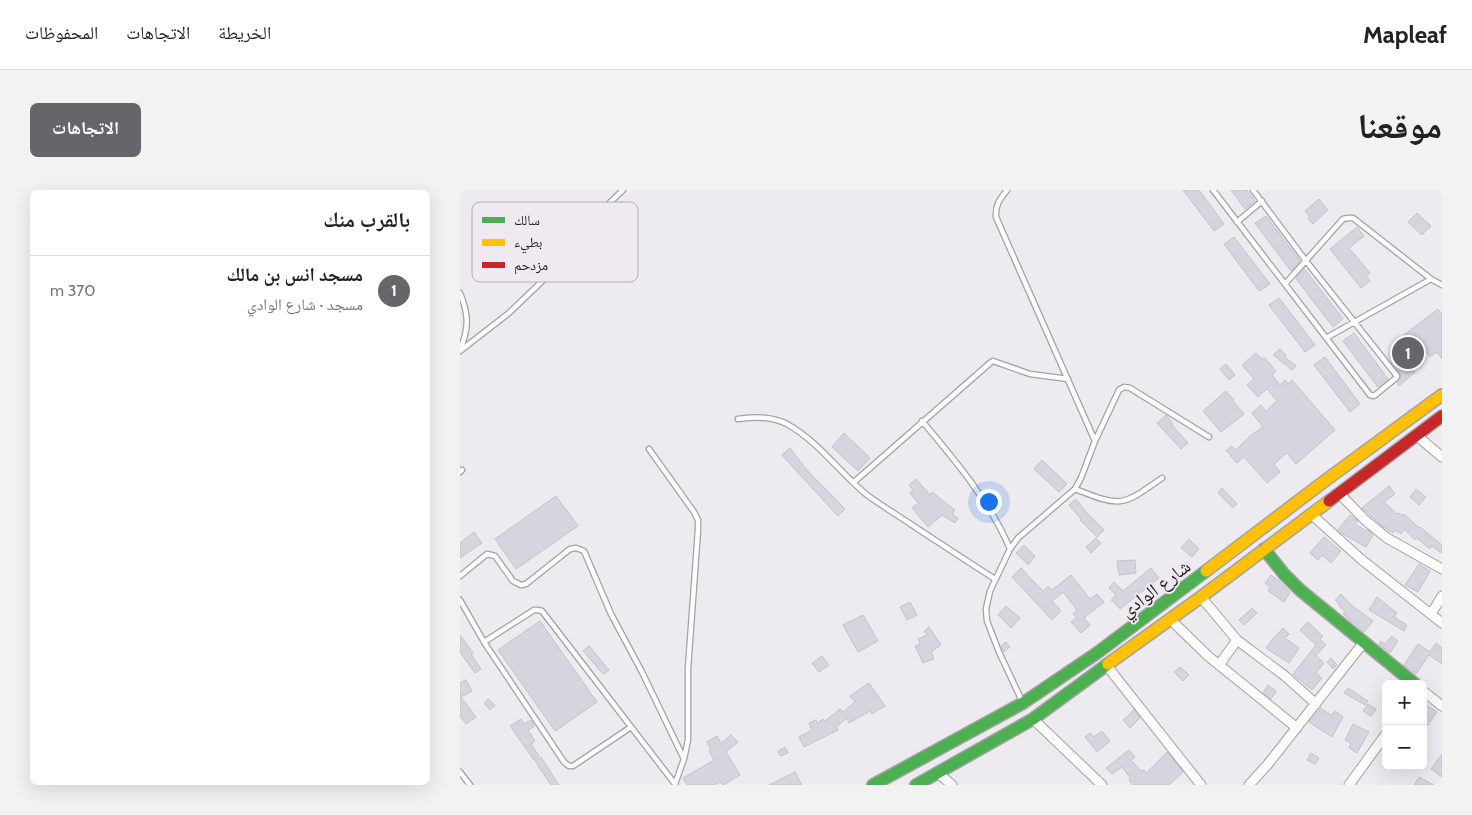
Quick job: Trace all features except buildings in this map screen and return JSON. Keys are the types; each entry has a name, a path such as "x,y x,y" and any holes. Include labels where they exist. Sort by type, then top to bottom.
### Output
{"main road":[{"name":"شارع الوادي","path":"873,785 1022,703 1097,653 1442,395"},
{"name":"شارع الوادي","path":"916,785 1033,719 1201,597 1442,416"},
{"path":"1264,549 1300,590 1409,680"}],"street":[{"path":"1416,435 1442,457"},
{"path":"1339,493 1364,520 1387,538 1442,569"},
{"path":"1310,514 1362,560 1442,623"},
{"path":"1431,614 1442,596"},
{"path":"1201,597 1237,640 1285,676 1316,704"},
{"path":"1170,619 1219,665 1297,728"},
{"path":"1219,665 1237,640"},
{"path":"1249,785 1297,728 1364,642"},
{"path":"1107,666 1201,785"},
{"path":"1427,694 1442,706"},
{"path":"1033,719 1102,785"},
{"path":"1349,785 1382,740"},
{"path":"938,773 952,785"}],"lane":[{"path":"610,202 623,190"},
{"path":"1007,190 996,205 996,217 1095,441"},
{"path":"1213,190 1370,395 1374,396 1397,376 1306,261 1253,190"},
{"path":"1237,222 1262,202"},
{"path":"1285,284 1343,220 1353,218 1442,285"},
{"path":"1326,338 1431,278"},
{"path":"460,351 509,313 541,282"},
{"path":"460,293 467,312 468,323 460,351"},
{"path":"854,482 922,421 994,361 1030,374 1068,379"},
{"path":"1022,703 986,621 986,609 995,579 1018,538 1074,489 1081,478 1095,441 1119,390 1124,387 1130,388 1209,437"},
{"path":"738,418 762,418 786,424 817,445 854,482 878,502 995,579"},
{"path":"922,421 975,488 1004,536 1010,550"},
{"path":"649,449 698,520 688,668 688,740 684,759 675,784"},
{"path":"1074,489 1105,501 1125,501 1136,496 1162,478"},
{"path":"460,576 486,554 491,554 513,581 522,585 526,584 570,549 576,548 584,551 610,614 642,672 684,759"},
{"path":"460,600 484,642 564,762 569,766 573,766 631,727"},
{"path":"484,642 534,610 542,612 675,784"},
{"path":"460,772 470,785"}],"traffic: fast":[{"path":"1264,549 1300,590 1410,680"},
{"path":"873,785 1023,703 1097,653 1206,571"},
{"path":"916,785 1033,719 1108,664"}],"traffic: slow":[{"path":"1206,571 1442,395"},
{"path":"1108,664 1329,501"}],"traffic: jam":[{"path":"1329,501 1442,416"}],"place":[{"name":"مسجد انس بن مالك","path":"1408,353"}]}
